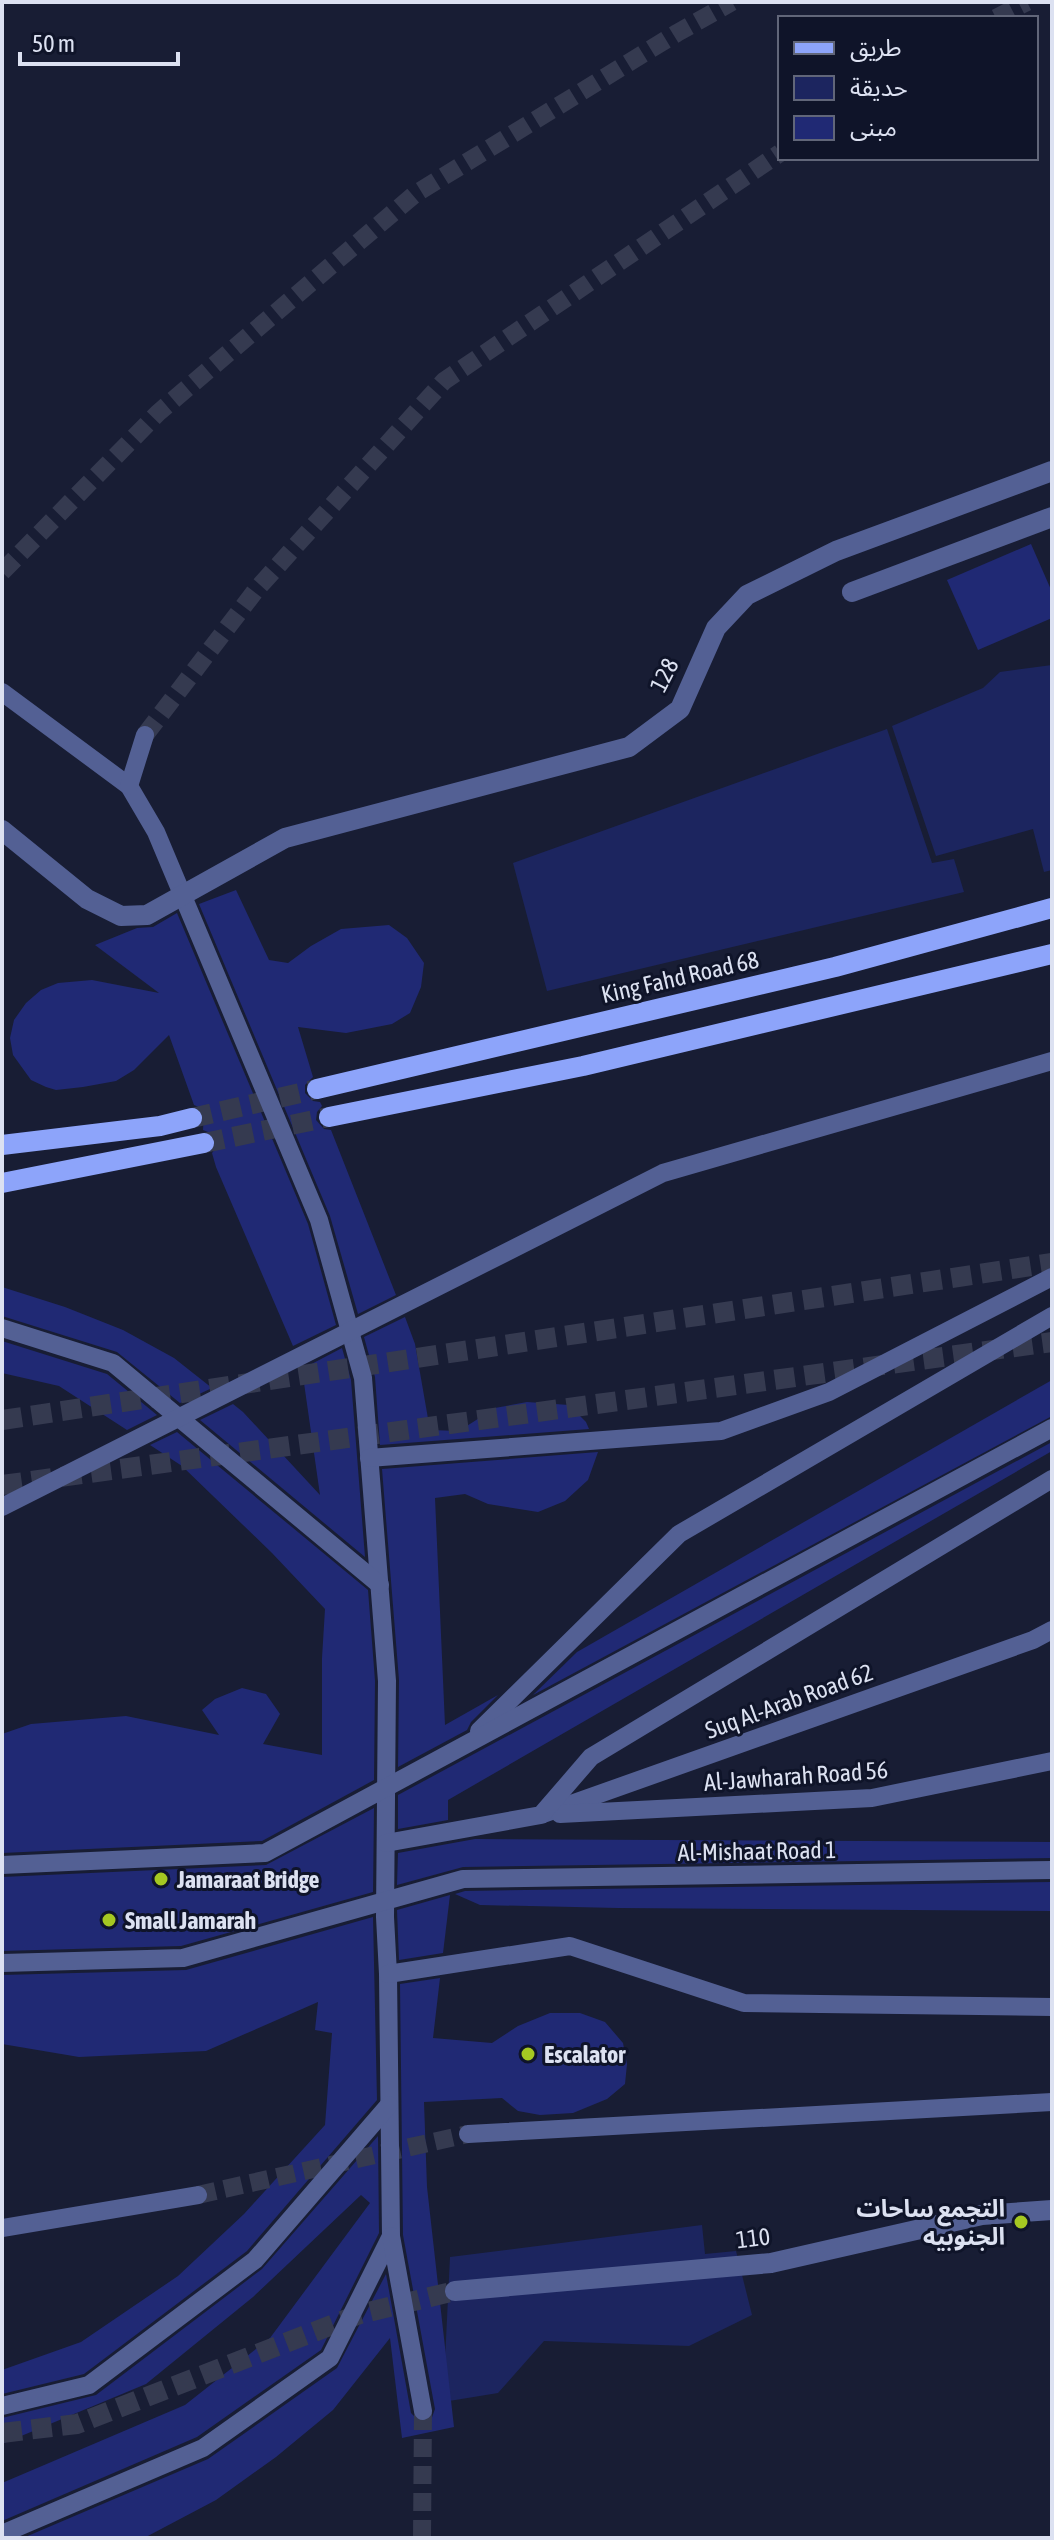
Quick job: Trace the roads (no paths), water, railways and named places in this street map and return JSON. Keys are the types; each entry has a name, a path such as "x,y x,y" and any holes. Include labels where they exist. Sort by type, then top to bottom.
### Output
{"main road":[{"name":"King Fahd Road 68","path":"317,1089 835,967 1052,908"},
{"path":"329,1117 598,1062 1052,954"},
{"path":"2,1145 160,1126 192,1118"},
{"path":"2,1183 204,1143"}],"street":[{"name":"128","path":"2,830 87,899 121,916 147,915 285,838 629,747 680,709 716,628 747,595 836,551 1052,471"},
{"path":"852,592 1052,517"},
{"path":"2,692 129,786 156,832 319,1220 363,1378 387,1681 385,1917 391,2236 423,2411"},
{"path":"129,786 145,735"},
{"path":"2,1507 663,1173 1052,1061"},
{"path":"369,1458 721,1431 829,1392 1052,1277"},
{"path":"464,1746 679,1534 1052,1316"},
{"path":"2,1328 113,1363 380,1585"},
{"path":"2,1865 265,1853 1052,1428"},
{"path":"386,1843 541,1815 591,1757 1052,1479"},
{"name":"Suq Al-Arab Road 62","path":"541,1815 1018,1645 1052,1630"},
{"name":"Al-Jawharah Road 56","path":"541,1815 872,1798 1052,1761"},
{"name":"Al-Mishaat Road 1","path":"2,1963 183,1958 463,1879 1052,1870"},
{"path":"388,1974 570,1946 744,2003 1052,2007"},
{"path":"468,2134 1052,2102"},
{"path":"2,2406 89,2385 255,2260 389,2105"},
{"path":"2,2228 198,2195"},
{"name":"110","path":"455,2291 771,2263 982,2215 1052,2210"},
{"path":"2,2534 203,2448 330,2358 391,2236"}],"tunnel":[{"path":"2,572 158,413 415,194 732,2"},
{"path":"1000,16 1027,2"},
{"path":"145,735 256,590 444,381 778,154"},
{"path":"192,1118 317,1089"},
{"path":"204,1143 329,1117"},
{"path":"2,1420 1052,1263"},
{"path":"2,1485 1052,1342"},
{"path":"198,2195 468,2134"},
{"path":"2,2433 77,2424 360,2314 455,2291"},
{"path":"422,2538 423,2411"}],"place":[{"name":"Jamaraat Bridge","path":"161,1879"},
{"name":"Small Jamarah","path":"109,1920"},
{"name":"Escalator","path":"528,2054"},
{"name":"التجمع ساحات الجنوبيه","path":"1021,2222"}]}
